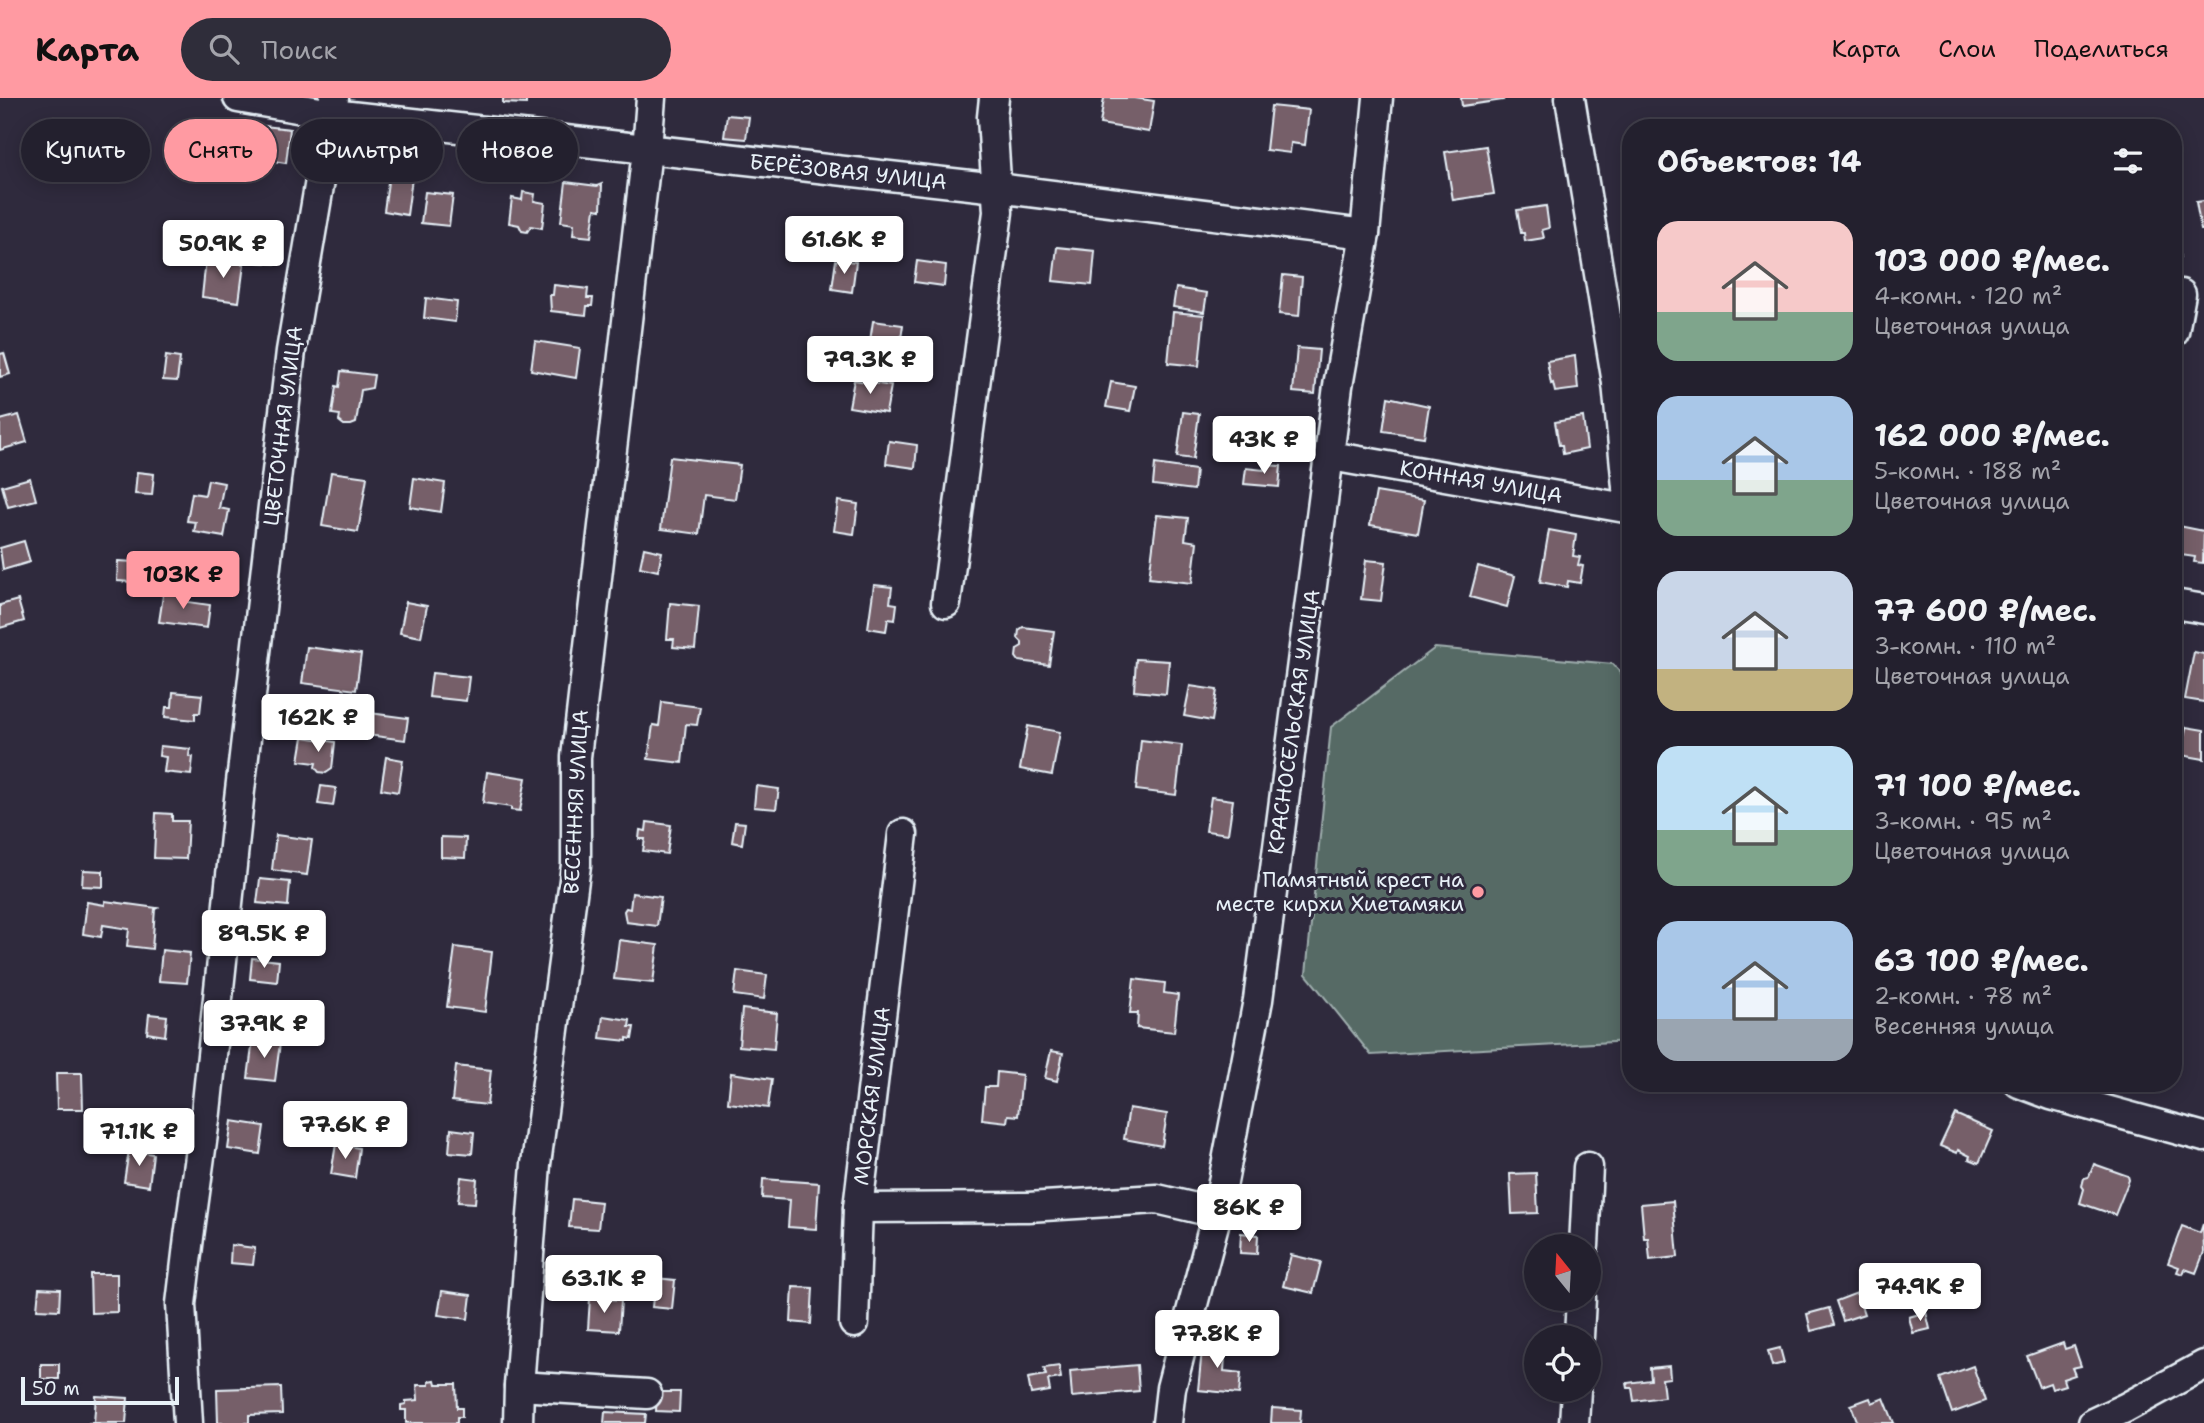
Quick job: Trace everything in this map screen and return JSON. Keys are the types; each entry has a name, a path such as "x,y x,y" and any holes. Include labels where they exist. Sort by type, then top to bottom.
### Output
{"street":[{"name":"БЕРЁЗОВАЯ УЛИЦА","path":"238,98 333,106 647,150 997,188 1365,234"},
{"name":"ВЕСЕННЯЯ УЛИЦА","path":"518,1423 536,1164 576,864 576,757 651,98"},
{"path":"946,603 998,212 992,117 994,98"},
{"name":"КРАСНОСЕЛЬСКАЯ УЛИЦА","path":"1167,1423 1171,1388 1217,1213 1258,1000 1339,386 1365,234 1378,98"},
{"path":"1570,98 1622,371"},
{"name":"ЦВЕТОЧНАЯ УЛИЦА","path":"188,1423 181,1304 206,1112 291,351 333,106"},
{"name":"КОННАЯ УЛИЦА","path":"1331,456 1622,507"},
{"path":"2182,605 2204,609"},
{"name":"МОРСКАЯ УЛИЦА","path":"903,834 859,1208 1028,1208 1157,1199 1217,1213"},
{"path":"2043,1092 2204,1137"},
{"path":"1585,1234 1588,1167"},
{"path":"854,1323 859,1208"},
{"path":"2093,1423 2125,1409 2204,1365"},
{"path":"519,1385 647,1394"},
{"path":"1574,1423 1575,1402"}],"green space":[{"path":"1435,648 1613,664 1622,674 1622,1041 1371,1055 1306,974 1331,727"}],"building":[{"path":"503,98 526,98 526,104 503,103"},
{"path":"1104,98 1154,101 1149,132 1100,124"},
{"path":"1461,98 1502,98 1503,100 1462,106"},
{"path":"1271,106 1309,110 1305,145 1291,143 1290,153 1266,150"},
{"path":"727,115 749,117 746,139 724,137"},
{"path":"277,128 290,129 286,163 277,162"},
{"path":"1486,146 1494,194 1453,200 1445,152"},
{"path":"388,182 411,182 407,215 384,211"},
{"path":"566,182 597,186 602,184 601,210 595,209 591,237 573,235 574,224 561,222"},
{"path":"425,192 453,195 449,226 421,223"},
{"path":"523,192 535,194 534,201 545,203 542,228 531,226 527,232 522,231 519,225 509,223 512,198 522,200"},
{"path":"2204,201 2204,230 2201,230 2196,202"},
{"path":"1546,206 1549,228 1542,230 1544,238 1525,241 1517,210"},
{"path":"237,237 278,241 276,264 234,260"},
{"path":"1057,247 1095,251 1092,285 1053,281"},
{"path":"206,259 244,264 239,302 202,297"},
{"path":"836,260 856,262 852,292 832,289"},
{"path":"917,261 946,265 944,286 914,282"},
{"path":"1283,275 1302,277 1299,316 1279,314"},
{"path":"554,285 588,289 587,298 593,298 592,306 587,306 586,315 551,311 550,295 553,295"},
{"path":"1176,288 1207,293 1204,312 1173,307"},
{"path":"426,298 457,302 455,322 424,318"},
{"path":"1173,312 1204,315 1199,366 1168,363"},
{"path":"873,321 903,325 900,345 870,341"},
{"path":"535,341 580,348 576,378 531,370"},
{"path":"1297,348 1319,350 1315,394 1293,392"},
{"path":"4,353 10,374 0,377 0,354"},
{"path":"166,356 180,358 177,381 163,380"},
{"path":"1575,356 1578,389 1555,392 1547,361"},
{"path":"341,371 374,375 372,388 361,390 356,423 351,425 344,425 339,421 340,415 332,414"},
{"path":"854,380 891,386 886,413 849,407"},
{"path":"1111,382 1135,386 1130,411 1106,407"},
{"path":"1388,397 1429,406 1424,437 1383,431"},
{"path":"1183,412 1199,414 1193,459 1177,457"},
{"path":"19,415 27,442 0,450 0,420"},
{"path":"1583,417 1587,449 1563,454 1555,422"},
{"path":"889,441 917,445 915,468 886,464"},
{"path":"670,457 740,465 735,499 704,495 699,534 661,529"},
{"path":"1155,464 1196,470 1194,490 1153,485"},
{"path":"1264,465 1281,466 1279,487 1244,484 1246,468 1264,470"},
{"path":"137,472 154,474 152,495 135,494"},
{"path":"331,472 367,477 358,532 322,526"},
{"path":"30,478 36,500 8,507 2,486"},
{"path":"414,478 445,483 441,512 410,507"},
{"path":"208,480 224,483 219,508 229,510 224,537 194,532 196,522 187,521 192,493 205,495"},
{"path":"1376,492 1424,500 1418,533 1370,525"},
{"path":"838,501 858,504 854,534 834,531"},
{"path":"1157,515 1188,518 1185,540 1197,542 1192,583 1149,578"},
{"path":"2182,527 2204,531 2203,563 2194,562 2195,557 2182,555"},
{"path":"1549,530 1576,535 1573,556 1580,557 1578,565 1583,566 1580,583 1568,581 1567,587 1540,582"},
{"path":"24,541 30,562 3,570 0,548"},
{"path":"644,548 662,552 658,571 640,567"},
{"path":"1366,560 1386,562 1381,601 1361,599"},
{"path":"118,561 134,562 132,582 117,581"},
{"path":"1478,566 1515,576 1507,607 1470,597"},
{"path":"874,585 892,587 890,603 897,604 895,620 888,619 886,631 868,628"},
{"path":"164,589 182,591 181,601 210,605 207,628 159,622"},
{"path":"18,600 24,621 0,628 0,605"},
{"path":"406,602 427,606 421,637 400,633"},
{"path":"670,603 699,606 695,649 673,647 674,639 667,639"},
{"path":"1023,627 1054,631 1049,665 1019,661 1016,657 1017,649 1022,646 1018,638 1019,630"},
{"path":"307,647 361,654 356,690 302,683"},
{"path":"2194,652 2204,654 2204,702 2185,699"},
{"path":"1136,659 1169,661 1166,694 1134,691"},
{"path":"432,673 469,677 466,701 429,697"},
{"path":"1190,686 1217,690 1212,721 1184,716"},
{"path":"173,692 202,695 200,713 195,713 195,720 165,717 166,707 172,707"},
{"path":"662,702 700,707 697,725 686,724 682,763 648,759 653,725 659,726"},
{"path":"370,713 408,718 405,740 367,735"},
{"path":"1028,726 1060,732 1052,775 1020,769"},
{"path":"2186,727 2204,730 2204,759 2182,755"},
{"path":"303,737 335,742 332,769 326,773 319,772 315,767 316,763 299,761"},
{"path":"1141,740 1182,745 1176,795 1136,790"},
{"path":"160,746 190,749 189,756 193,757 191,775 164,772 166,757 159,756"},
{"path":"386,757 403,760 398,792 381,789"},
{"path":"487,772 526,778 520,811 483,803"},
{"path":"321,786 336,788 333,806 318,804"},
{"path":"756,786 779,789 776,809 754,807"},
{"path":"1211,797 1233,800 1228,834 1206,831"},
{"path":"156,813 172,814 172,821 188,821 186,859 154,858"},
{"path":"647,822 671,825 667,854 643,851 645,839 639,839 640,830 646,831"},
{"path":"735,822 745,823 742,844 732,842"},
{"path":"276,835 312,840 307,875 272,870"},
{"path":"441,837 466,838 465,858 441,857"},
{"path":"83,870 103,871 103,887 82,886"},
{"path":"260,879 290,882 288,906 257,903"},
{"path":"632,893 661,897 657,926 626,922 624,911 626,908 630,909"},
{"path":"105,901 157,908 152,949 127,946 129,929 103,925 101,937 83,934 87,902 105,905"},
{"path":"619,940 658,945 653,983 614,979"},
{"path":"455,947 492,952 485,1012 447,1007"},
{"path":"162,950 190,953 187,983 159,981"},
{"path":"252,958 279,961 277,982 250,979"},
{"path":"737,971 767,975 764,999 734,995"},
{"path":"1134,979 1165,983 1164,993 1178,995 1174,1032 1137,1028 1138,1013 1130,1013"},
{"path":"742,1009 777,1013 774,1049 739,1046"},
{"path":"149,1014 167,1016 165,1036 147,1033"},
{"path":"603,1016 630,1020 629,1027 634,1027 632,1039 627,1038 627,1041 600,1038"},
{"path":"253,1039 280,1043 275,1081 248,1078"},
{"path":"1051,1051 1063,1053 1057,1081 1045,1078"},
{"path":"456,1066 491,1070 487,1105 452,1101"},
{"path":"997,1072 1022,1075 1018,1116 1008,1115 1007,1122 982,1119 985,1087 996,1087"},
{"path":"56,1073 82,1073 83,1109 57,1109"},
{"path":"731,1073 772,1079 768,1108 728,1103"},
{"path":"1129,1108 1167,1114 1162,1146 1124,1139"},
{"path":"1955,1114 1993,1131 1979,1163 1958,1150 1957,1153 1940,1146"},
{"path":"232,1121 264,1126 260,1154 228,1149"},
{"path":"451,1129 474,1132 472,1154 449,1152"},
{"path":"336,1144 359,1148 355,1178 331,1174"},
{"path":"129,1150 153,1154 149,1186 124,1182"},
{"path":"2094,1164 2128,1176 2129,1180 2115,1215 2080,1203 2084,1178 2089,1177"},
{"path":"1536,1173 1538,1213 1512,1214 1510,1174"},
{"path":"461,1177 477,1179 475,1203 458,1202"},
{"path":"763,1179 819,1183 816,1229 788,1227 790,1200 762,1198"},
{"path":"572,1199 601,1202 598,1229 569,1227"},
{"path":"1673,1201 1678,1257 1650,1260 1648,1238 1644,1238 1641,1204"},
{"path":"2203,1224 2204,1252 2196,1273 2185,1269 2183,1274 2177,1272 2179,1267 2168,1263 2182,1226 2200,1233"},
{"path":"1241,1233 1258,1235 1257,1254 1240,1253"},
{"path":"231,1245 255,1248 253,1265 230,1263"},
{"path":"1291,1255 1321,1262 1313,1293 1283,1286"},
{"path":"90,1274 117,1274 117,1312 91,1313"},
{"path":"655,1278 675,1280 672,1309 652,1307"},
{"path":"793,1287 813,1288 811,1324 791,1322"},
{"path":"39,1288 60,1289 59,1310 37,1309"},
{"path":"442,1291 471,1295 468,1319 438,1315"},
{"path":"1857,1293 1864,1314 1843,1321 1836,1301"},
{"path":"590,1298 621,1300 619,1331 588,1329"},
{"path":"1829,1308 1834,1325 1811,1331 1807,1314"},
{"path":"1926,1312 1930,1329 1913,1333 1909,1317"},
{"path":"1203,1340 1226,1342 1224,1371 1241,1373 1239,1394 1198,1390"},
{"path":"2063,1343 2065,1349 2074,1346 2081,1366 2072,1368 2075,1375 2063,1379 2065,1385 2052,1389 2050,1383 2039,1387 2027,1356"},
{"path":"1780,1348 1784,1363 1772,1366 1768,1351"},
{"path":"41,1364 59,1364 59,1379 41,1379"},
{"path":"1137,1365 1139,1391 1072,1397 1070,1371"},
{"path":"1059,1366 1061,1378 1048,1380 1050,1391 1031,1394 1028,1378 1046,1375 1044,1368"},
{"path":"1669,1366 1670,1378 1662,1379 1664,1397 1634,1401 1632,1388 1628,1388 1627,1383 1651,1380 1650,1368"},
{"path":"1973,1366 1985,1401 1952,1413 1940,1378"},
{"path":"435,1380 436,1384 456,1384 457,1408 462,1408 462,1417 457,1417 457,1423 406,1423 406,1410 401,1410 401,1405 406,1404 406,1401 418,1400 417,1385 429,1385 429,1381"},
{"path":"281,1387 282,1414 249,1415 249,1423 218,1423 217,1389"},
{"path":"657,1392 680,1392 679,1412 656,1411"},
{"path":"96,1396 128,1398 126,1423 94,1423"},
{"path":"1870,1398 1872,1403 1884,1398 1894,1423 1858,1423 1851,1405"},
{"path":"1272,1408 1301,1410 1300,1423 1271,1423"},
{"path":"605,1412 646,1414 645,1423 604,1423"}],"place":[{"name":"Памятный крест на месте кирхи Хиетамяки","path":"1478,892"}]}
